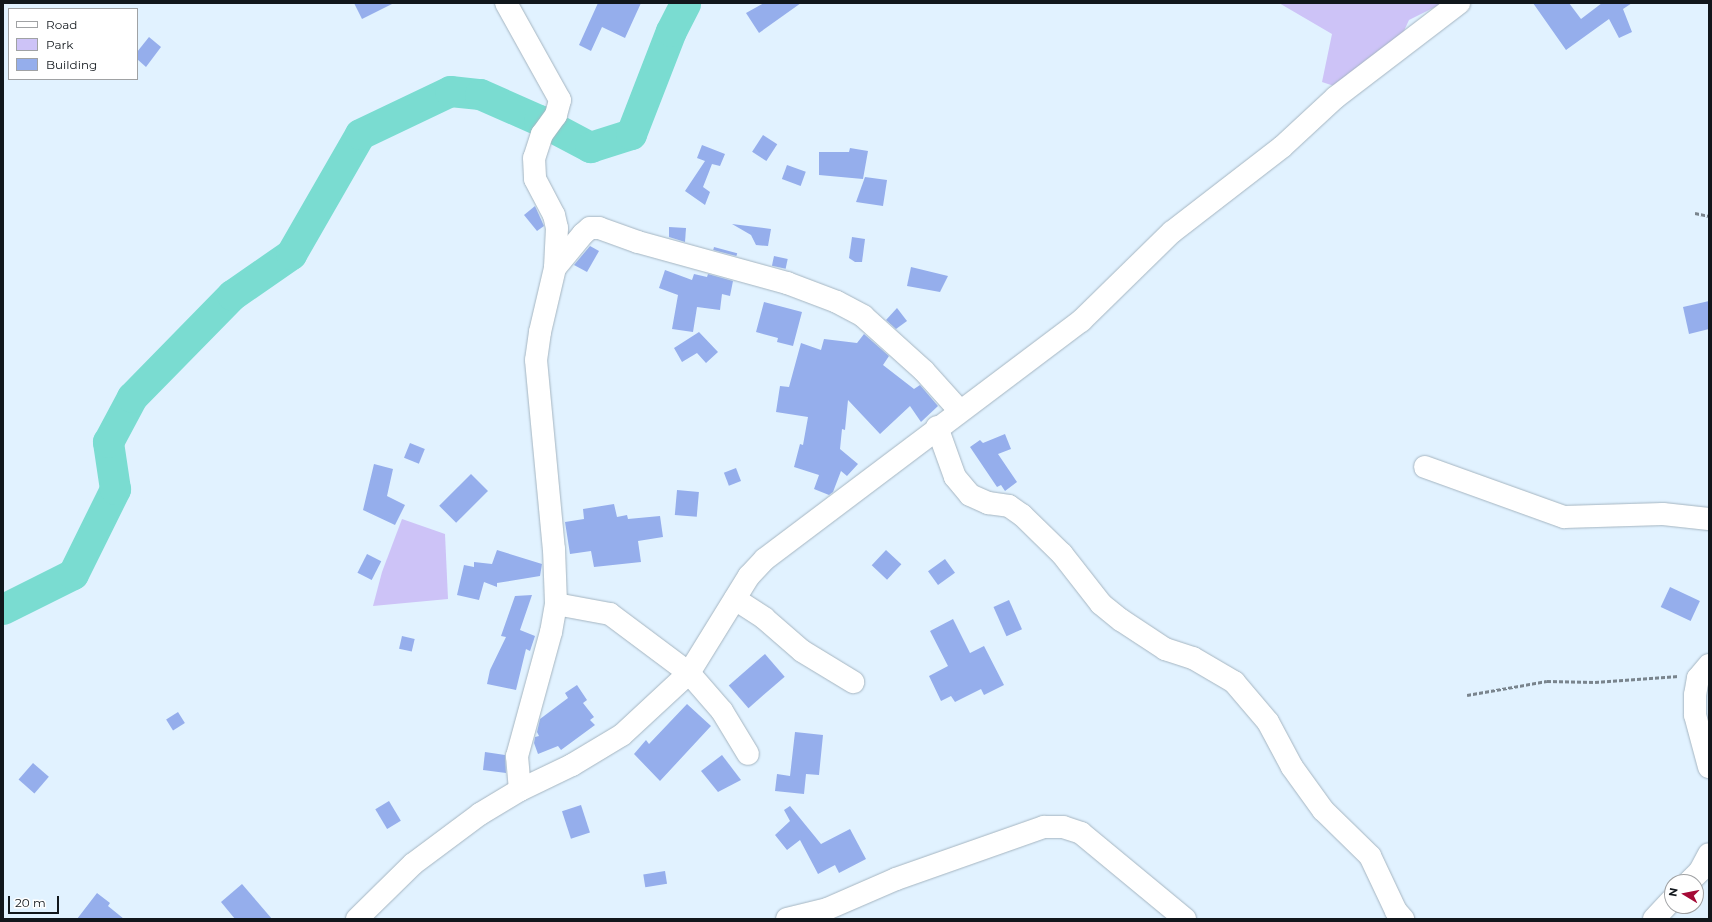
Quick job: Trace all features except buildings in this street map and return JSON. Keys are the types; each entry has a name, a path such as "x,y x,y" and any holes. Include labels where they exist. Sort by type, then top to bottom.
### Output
{"street":[{"path":"506,3 560,100 556,115 542,134 534,158 535,179 554,215 557,228 555,268 540,332 536,360 554,549 556,604 551,632 517,756 520,790"},
{"path":"357,919 413,864 480,814 520,790 572,765 622,736 689,673 749,576 766,559 959,410 1081,321 1172,232 1282,147 1336,97 1459,3"},
{"path":"555,268 583,234 590,228 599,228 638,242 787,282 837,302 862,316 924,371 959,410"},
{"path":"937,427 956,477 970,495 988,502 1009,506 1022,515 1062,554 1101,604 1121,620 1165,649 1193,658 1234,682 1268,722 1292,767 1323,810 1370,856 1396,911 1403,919"},
{"path":"1425,467 1564,517 1663,514 1709,519"},
{"path":"735,599 764,618 802,651 853,682"},
{"path":"556,604 610,614 689,673 722,711 748,754"},
{"path":"1704,671 1695,695 1695,715 1709,766"},
{"path":"787,919 835,913 896,879 982,847 1044,827 1063,827 1081,833 1185,919"},
{"path":"1697,874 1709,854"},
{"path":"1654,919 1664,908"}],"path":[{"path":"1695,213 1709,216"},
{"path":"1467,695 1547,681 1596,682 1661,677 1704,671"}],"green space":[{"path":"1279,3 1443,3 1409,20 1392,57 1352,92 1322,82 1332,34"},
{"path":"402,519 445,534 448,599 373,606 382,572"}],"waterway":[{"path":"3,609 73,574 115,489 108,442 132,397 232,295 291,254 360,134 450,91 480,94 539,120 590,147 631,134 671,31 685,3"}]}
